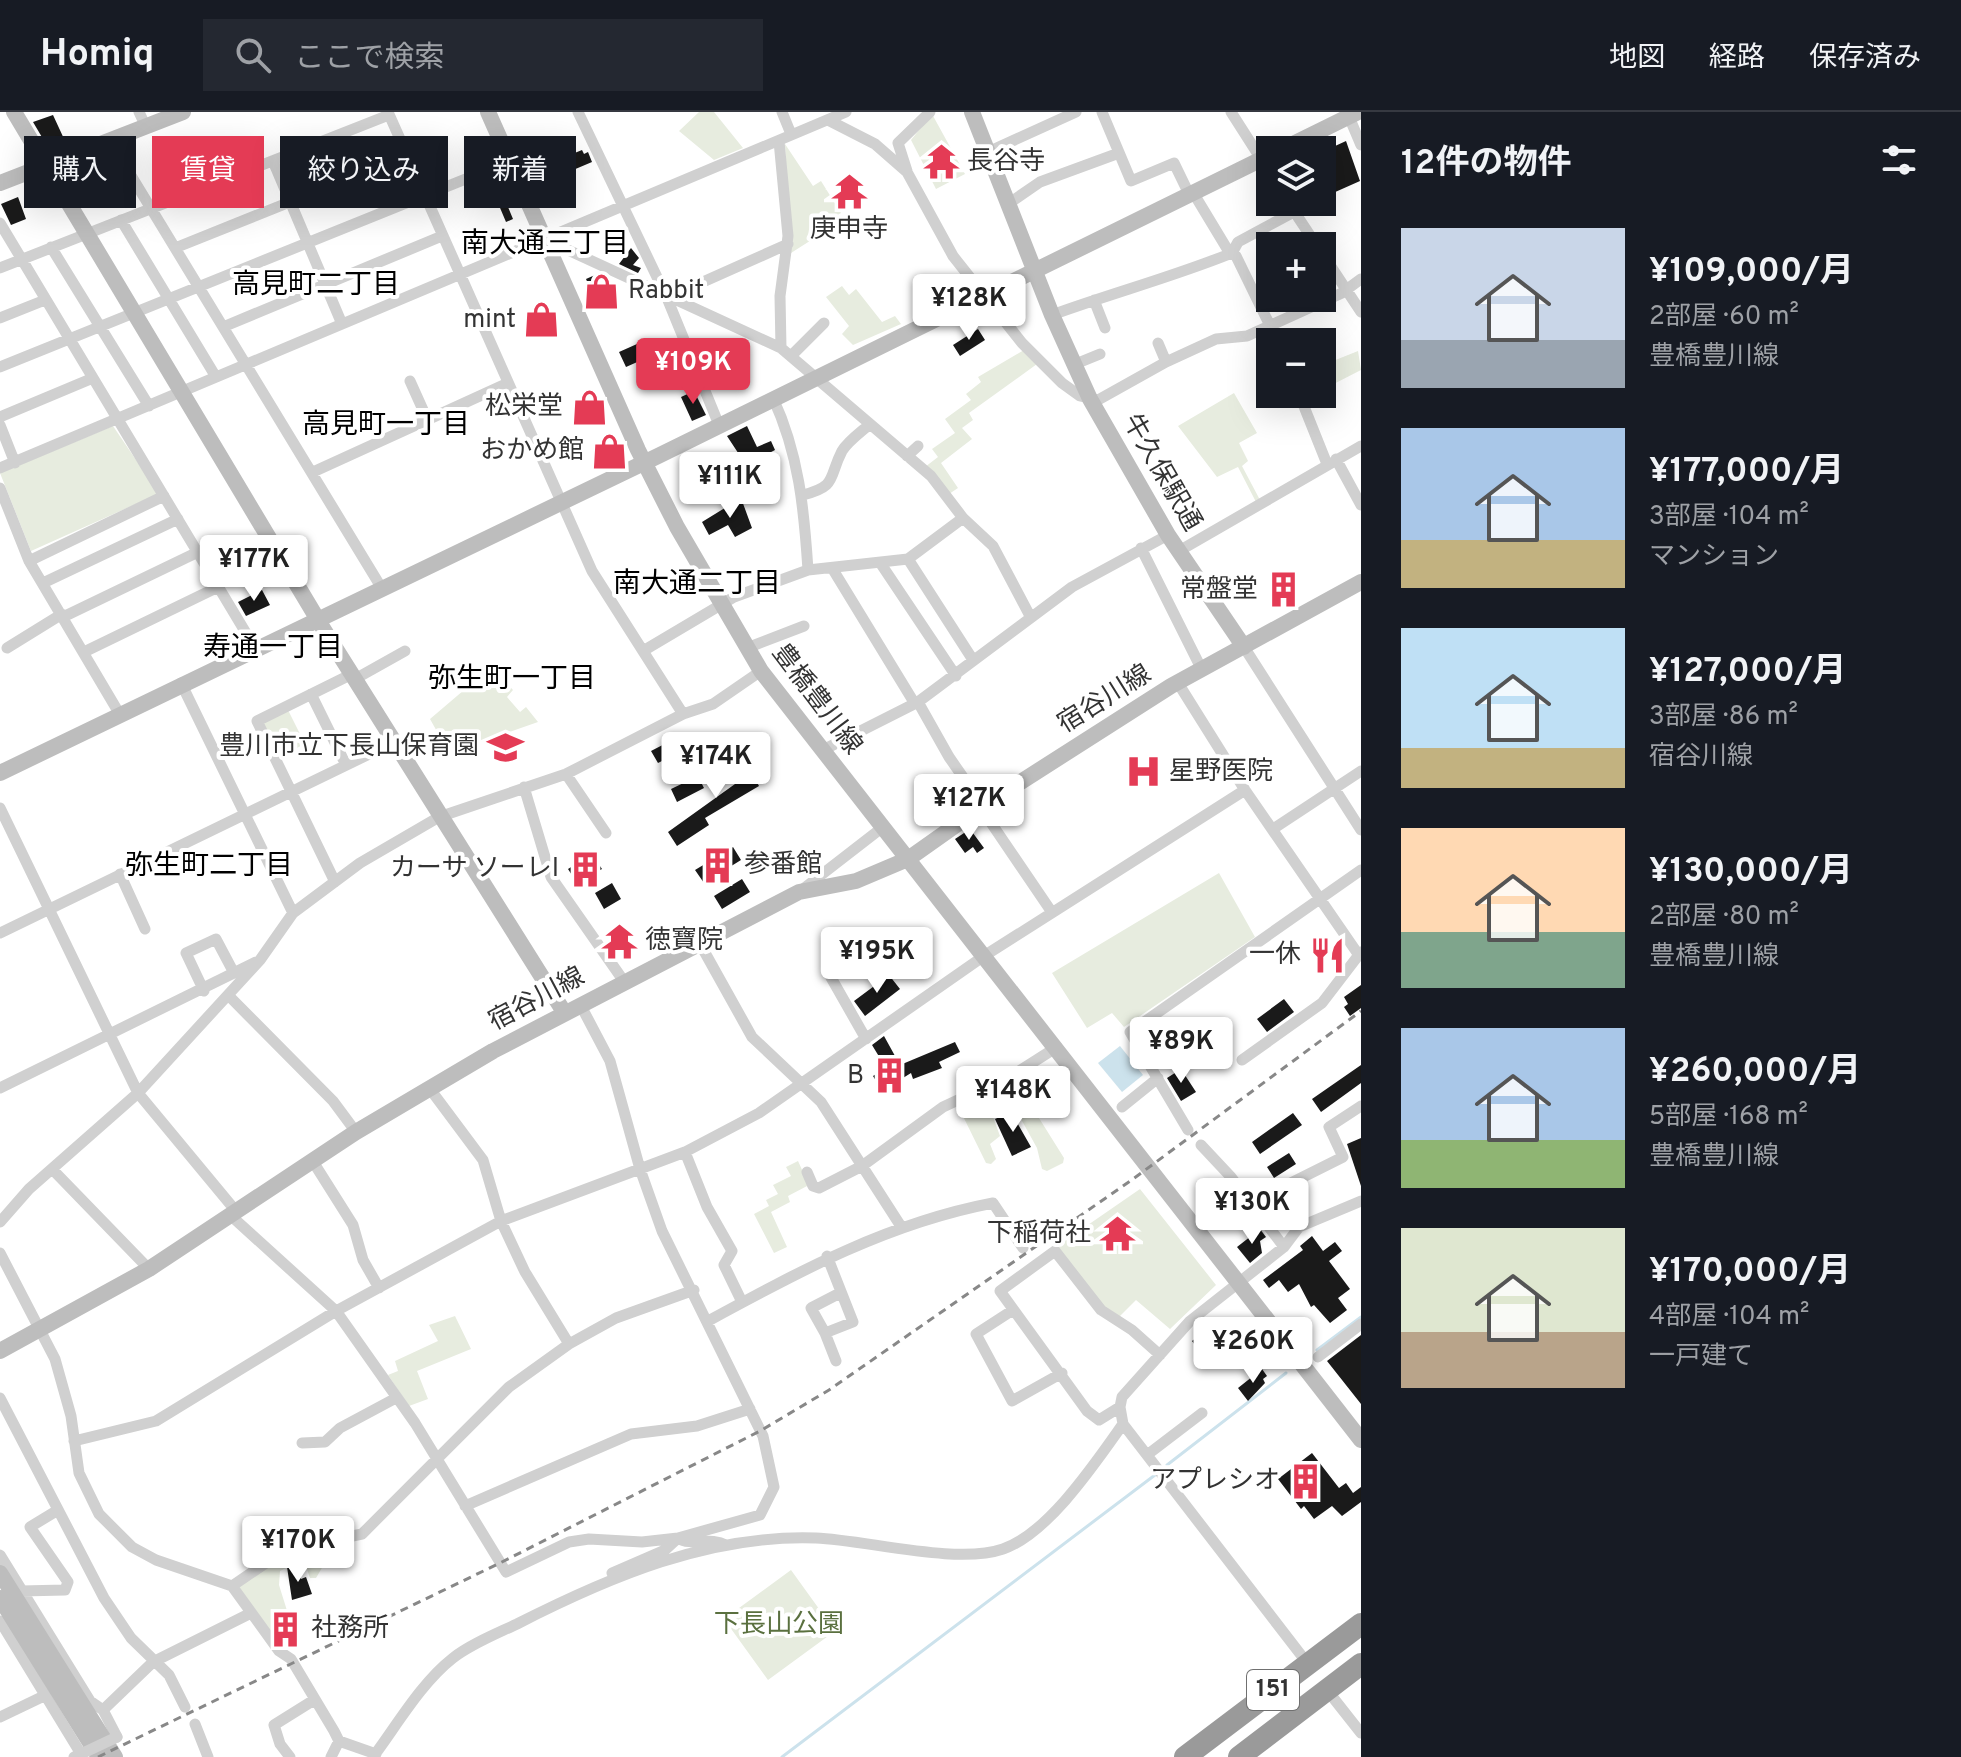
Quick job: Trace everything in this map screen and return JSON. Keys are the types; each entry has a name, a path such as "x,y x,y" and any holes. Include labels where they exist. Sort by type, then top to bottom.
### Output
{"highway":[{"name":"151","path":"1185,1757 1361,1624"},
{"name":"151","path":"1239,1757 1361,1664"}],"street":[{"path":"14,112 28,136"},
{"path":"117,136 142,119 183,112"},
{"name":"豊橋豊川線","path":"488,112 499,136"},
{"path":"578,112 667,298 719,425"},
{"path":"782,112 791,134"},
{"path":"0,468 846,112"},
{"path":"930,112 898,143 907,172 936,229 1040,364 1080,396 1098,400 1166,362 1216,339 1247,336 1361,279"},
{"name":"牛久保駅通","path":"973,112 1052,315 1090,399 1168,535 1361,830"},
{"path":"988,152 1076,112"},
{"path":"1102,112 1131,181 1174,163 1232,253 1269,326"},
{"path":"1231,112 1256,147"},
{"path":"0,268 388,113 398,136"},
{"path":"1309,136 1352,114 1361,145"},
{"path":"828,120 875,144 907,172"},
{"path":"779,141 788,244 780,296 781,348"},
{"path":"1008,204 1040,182 1119,153"},
{"path":"273,161 280,178"},
{"path":"0,773 644,462 985,293 1256,168"},
{"path":"0,183 24,173"},
{"path":"136,183 381,587"},
{"path":"175,248 280,207"},
{"path":"70,208 317,619 564,1012"},
{"path":"292,208 342,324"},
{"path":"0,367 393,208"},
{"path":"429,208 592,571 683,714"},
{"name":"豊橋豊川線","path":"530,208 644,462 721,605 761,671 1361,1440"},
{"path":"1052,315 1145,282 1162,281 1232,253 1238,242 1277,216"},
{"path":"121,220 216,377"},
{"path":"0,223 255,648"},
{"path":"223,327 442,236"},
{"path":"544,239 781,348 870,424 899,441 907,456 931,476 963,518 993,546 1030,616"},
{"path":"667,298 788,244"},
{"path":"51,247 149,406"},
{"path":"1336,274 1361,312"},
{"path":"0,318 45,300"},
{"path":"1094,300 1105,328"},
{"path":"791,356 824,323"},
{"path":"1158,343 1166,362"},
{"path":"1073,365 1100,354"},
{"path":"0,417 93,378"},
{"path":"410,381 428,421"},
{"path":"313,472 508,383"},
{"path":"773,398 790,436 803,495 808,570"},
{"path":"1306,408 1331,462 1361,505"},
{"path":"803,495 831,483 843,449 870,424"},
{"path":"0,425 15,463"},
{"path":"907,456 918,446"},
{"path":"1179,551 1361,446"},
{"path":"0,488 29,561 119,713"},
{"path":"29,561 164,496"},
{"path":"643,651 721,605 808,570 908,559 963,518"},
{"path":"43,583 178,519"},
{"path":"823,750 916,703 956,676 1030,616 1141,548 1168,535"},
{"path":"1141,548 1202,670"},
{"path":"7,648 62,616 198,552"},
{"path":"908,559 973,660"},
{"path":"881,564 956,676"},
{"path":"832,568 949,757 1051,911"},
{"name":"宿谷川線","path":"0,1351 149,1269 356,1132 623,980 799,892 856,881 908,859 982,807 1178,683 1361,582"},
{"path":"84,652 218,587"},
{"path":"747,648 804,626"},
{"path":"335,882 257,721 405,651"},
{"path":"0,1222 29,1189 138,1093 260,960 293,913 372,855 439,817 566,774 683,714 734,693 761,671"},
{"path":"181,683 293,913"},
{"path":"1178,683 1245,790 1360,953 1322,1003 1242,1060"},
{"path":"311,694 346,765"},
{"path":"0,933 394,742"},
{"path":"1273,829 1361,771"},
{"path":"566,774 606,833"},
{"path":"524,787 551,877 623,980"},
{"path":"74,1441 156,1421 336,1311 501,1221 685,1152 759,1113 1051,911 1245,790"},
{"path":"0,808 138,1093 232,1212 336,1311 396,1398 506,1572 569,1542 678,1538 760,1515 771,1500 774,1487 769,1456 750,1409 694,1290 662,1231 640,1169 610,1061 580,1004"},
{"path":"799,892 883,827"},
{"path":"1188,1130 1130,1032 1361,870"},
{"path":"120,874 145,929"},
{"path":"204,991 186,953 216,939 234,973"},
{"path":"699,942 752,1037 821,1102 902,1228"},
{"path":"0,1088 204,991 260,960"},
{"path":"835,961 829,974 866,1039"},
{"path":"229,996 324,1091 356,1132"},
{"path":"807,1172 813,1186 819,1188 862,1166 943,1107 1016,1073 1057,1047"},
{"path":"1122,1107 1158,1078"},
{"path":"430,1089 483,1160 501,1221 525,1272 569,1344"},
{"path":"1262,1217 1280,1202 1289,1184 1343,1157 1329,1127 1361,1106"},
{"path":"1201,1145 1284,1247"},
{"path":"685,1152 707,1207 732,1251 724,1265 742,1302"},
{"path":"312,1160 353,1225 363,1260 379,1288"},
{"path":"53,1170 149,1269"},
{"path":"1308,1664 1123,1424 1120,1407 1122,1397 1190,1321 1238,1280 1284,1247 1299,1227 1361,1201"},
{"path":"708,1321 827,1256 902,1228 993,1203 1023,1248"},
{"path":"1120,1407 1099,1420 1087,1411 1000,1291 1055,1251 1101,1310 1132,1330 1160,1355"},
{"path":"0,1253 7,1271 42,1329 62,1381 79,1473 99,1514 116,1533 156,1560 232,1586 279,1651 291,1659 339,1741 375,1755 453,1658 621,1568 665,1550 678,1538"},
{"path":"825,1333 853,1322 827,1256"},
{"path":"232,1586 285,1550 362,1534 509,1387 569,1344 616,1318 694,1290"},
{"path":"836,1361 811,1308 840,1293"},
{"path":"1013,1310 976,1334 1012,1401 1062,1373"},
{"path":"1318,1357 1361,1324"},
{"path":"0,1398 104,1598 131,1638 169,1675 185,1707"},
{"path":"302,1443 325,1442 340,1428 396,1398"},
{"path":"465,1506 631,1434 697,1426 750,1409"},
{"path":"1147,1455 1202,1413"},
{"path":"594,1584 727,1545 817,1538 931,1551 1002,1550 1033,1529 1067,1498 1123,1424"},
{"path":"21,1591 65,1590 68,1582 30,1527 58,1510"},
{"path":"678,1538 684,1542 719,1541 727,1545"},
{"path":"0,1555 90,1701 103,1710 117,1737 78,1755 46,1695 4,1638 0,1621"},
{"path":"0,1573 115,1757"},
{"path":"0,1598 99,1757"},
{"path":"103,1710 153,1662 251,1613"},
{"path":"1327,1690 1361,1733"},
{"path":"1169,1757 1256,1691 1266,1695"},
{"path":"0,1717 46,1695"},
{"path":"290,1757 280,1744 274,1725 314,1700"},
{"path":"195,1724 208,1757"},
{"path":"1256,1757 1281,1738 1278,1727"},
{"path":"331,1757 339,1741"}],"green space":[{"path":"699,112 714,112 743,148 714,160 679,131"},
{"path":"932,114 965,174 936,189 911,140"},
{"path":"785,144 813,186 821,181 841,213 834,217 838,223 791,253"},
{"path":"842,286 849,295 856,289 882,322 895,316 901,324 853,345 842,334 849,326 826,297"},
{"path":"1024,350 1037,364 969,413 973,420 962,428 972,439 941,463 958,488 949,494 925,467 938,457 932,449 955,433 945,419 971,400 966,394 981,382 978,377"},
{"path":"1358,351 1361,370 1336,383 1336,360"},
{"path":"1234,393 1257,433 1239,443 1248,461 1242,466 1260,500 1256,502 1238,467 1217,477 1178,426"},
{"path":"113,426 157,491 156,495 31,551 0,473"},
{"path":"491,667 513,690 507,697 520,712 526,707 538,722 449,753 430,719"},
{"path":"288,710 305,744 278,757 262,723"},
{"path":"1219,873 1255,937 1124,1027 1112,1013 1087,1028 1052,973"},
{"path":"1014,1078 1064,1158 1063,1163 1047,1171 1042,1169 1037,1148 1016,1110 1011,1108 993,1117 1000,1136 990,1144 996,1159 991,1164 986,1163 958,1106"},
{"path":"798,1161 809,1185 788,1196 790,1202 771,1212 787,1247 774,1253 754,1214 769,1206 766,1200 778,1194 773,1185 791,1176 786,1167"},
{"path":"1140,1189 1216,1285 1170,1329 1136,1300 1118,1318 1103,1307 1056,1247"},
{"path":"455,1316 471,1349 417,1371 428,1399 409,1406 388,1375 398,1371 395,1361 438,1341 429,1325"},
{"path":"338,1544 346,1557 326,1561 316,1578 310,1578 306,1566 298,1562 280,1571 279,1585 289,1617 276,1620 286,1655 238,1586 288,1553"},
{"name":"下長山公園","path":"791,1570 835,1631 768,1680 724,1619"}],"water":[{"path":"1120,1046 1143,1075 1122,1092 1098,1063"}],"building":[{"path":"53,115 63,136 41,136 33,122"},
{"path":"1346,141 1360,181 1336,192 1336,146"},
{"path":"576,152 588,152 592,162 576,169"},
{"path":"18,197 26,219 11,225 1,204"},
{"path":"500,208 508,208 513,219 506,222"},
{"path":"631,248 639,258 633,265 641,268 638,273 619,264"},
{"name":"Rabbit","path":"595,275 609,279 613,288 607,299 597,304 586,279"},
{"path":"978,329 985,340 960,356 953,345"},
{"path":"646,340 653,355 626,367 619,352"},
{"path":"694,391 706,415 692,421 681,397"},
{"path":"747,426 757,447 771,441 775,450 746,465 727,436"},
{"path":"741,498 752,528 735,537 728,525 709,535 702,522"},
{"path":"262,590 270,605 246,616 238,602"},
{"path":"678,737 684,750 658,763 651,751"},
{"path":"732,748 747,778 753,775 759,786 705,818 709,825 677,846 668,832 735,784 720,754"},
{"path":"698,776 704,788 677,802 671,789"},
{"path":"970,829 984,848 977,853 973,847 965,853 955,839"},
{"name":"参番館","path":"733,847 741,860 704,883 695,870"},
{"name":"カーサ ソーレI","path":"592,854 602,869 577,883 568,869"},
{"path":"742,879 750,892 722,909 714,896"},
{"path":"612,883 621,899 604,909 595,893"},
{"path":"889,975 900,989 865,1016 854,1001"},
{"path":"1361,985 1361,1008 1350,1016 1344,1007 1348,1004 1344,997"},
{"path":"1284,999 1294,1012 1267,1032 1257,1019"},
{"path":"884,1036 900,1065 955,1042 960,1052 939,1062 942,1068 913,1079 911,1073 882,1091 873,1076 886,1068 872,1045"},
{"path":"1361,1065 1361,1083 1321,1112 1312,1099"},
{"path":"1181,1069 1196,1092 1181,1101 1167,1078"},
{"path":"1011,1112 1031,1147 1012,1156 995,1119"},
{"path":"1293,1113 1302,1125 1260,1154 1252,1142"},
{"path":"1361,1138 1361,1186 1347,1144"},
{"path":"1289,1153 1296,1164 1274,1178 1267,1167"},
{"path":"1260,1229 1266,1237 1260,1241 1262,1253 1250,1263 1237,1247"},
{"path":"1312,1236 1323,1251 1335,1242 1342,1251 1329,1261 1350,1289 1338,1298 1347,1310 1330,1323 1314,1305 1311,1307 1299,1284 1288,1292 1279,1280 1269,1288 1263,1280 1303,1250 1300,1246"},
{"path":"1217,1322 1226,1334 1201,1353 1192,1341"},
{"path":"1361,1335 1361,1404 1327,1361"},
{"path":"1262,1369 1267,1376 1263,1379 1265,1383 1248,1401 1238,1388"},
{"path":"1312,1453 1339,1488 1346,1483 1353,1493 1361,1487 1361,1502 1342,1516 1332,1506 1314,1519 1304,1506 1301,1509 1278,1479"},
{"path":"296,1564 301,1579 306,1577 312,1594 292,1600 287,1567"}],"waterway":[{"path":"1317,1350 1361,1317"},
{"path":"1167,1465 1286,1373"},
{"path":"782,1757 1155,1475"}],"railway":[{"path":"98,1757 500,1563 760,1431 829,1390 1133,1179 1361,1011"}],"place":[{"name":"長谷寺","path":"941,162"},
{"name":"庚申寺","path":"849,191"},
{"name":"Rabbit","path":"602,291"},
{"name":"mint","path":"542,320"},
{"name":"松栄堂","path":"589,407"},
{"name":"おかめ館","path":"610,451"},
{"name":"常盤堂","path":"1284,590"},
{"name":"豊川市立下長山保育園","path":"505,747"},
{"name":"星野医院","path":"1143,772"},
{"name":"参番館","path":"718,865"},
{"name":"カーサ ソーレI","path":"585,869"},
{"name":"徳寶院","path":"619,941"},
{"name":"一休","path":"1327,955"},
{"name":"B","path":"890,1076"},
{"name":"下稲荷社","path":"1117,1234"},
{"name":"アプレシオ","path":"1306,1481"},
{"name":"社務所","path":"285,1629"}],"district":[{"name":"南大通三丁目","path":"545,245"},
{"name":"高見町二丁目","path":"316,286"},
{"name":"高見町一丁目","path":"386,426"},
{"name":"南大通二丁目","path":"697,585"},
{"name":"寿通一丁目","path":"273,649"},
{"name":"弥生町一丁目","path":"512,680"},
{"name":"弥生町二丁目","path":"209,867"}]}
